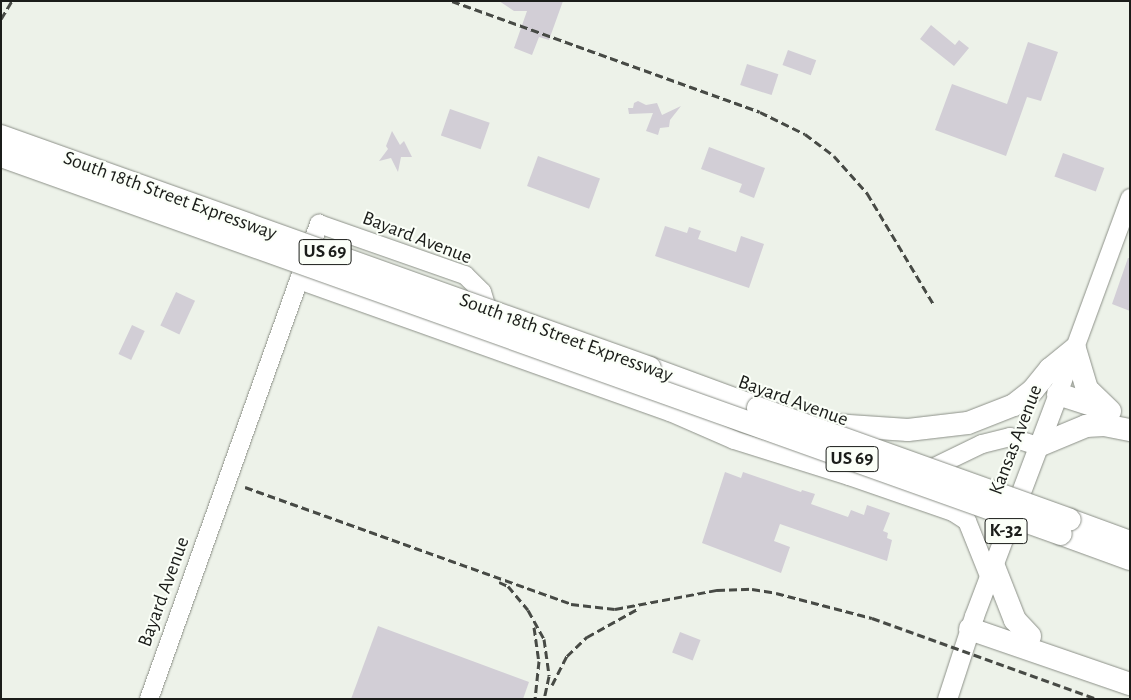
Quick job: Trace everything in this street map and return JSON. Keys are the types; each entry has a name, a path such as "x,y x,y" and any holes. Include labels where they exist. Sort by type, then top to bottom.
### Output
{"highway":[{"name":"South 18th Street Expressway","path":"1,136 758,408 1065,527 1130,558"},
{"name":"South 18th Street Expressway","path":"1,156 1065,527 1130,542"},
{"path":"758,408 779,409 834,425 908,430 968,423 1014,405 1033,390 1050,369 1075,349 1087,389 1120,415"},
{"path":"1058,394 1120,415"},
{"path":"1038,446 1086,426 1104,426 1130,430"},
{"path":"991,570 1015,620 1030,636"},
{"path":"972,623 1030,636 1130,672"},
{"path":"972,623 1130,684"}],"main road":[{"name":"Kansas Avenue","path":"947,699 991,570 1058,394"}],"street":[{"name":"Kansas Avenue","path":"1058,394 1130,198"},
{"name":"Bayard Avenue","path":"149,699 319,224 465,275 482,292 488,312 926,473 982,444 1010,437 1038,446"},
{"path":"298,280 670,412 734,440 849,476 953,512 967,521 991,570"}],"building":[{"path":"499,1 563,1 549,40 539,37 532,55 514,48 527,11 514,11"},
{"path":"931,25 955,45 959,40 969,48 954,66 920,39"},
{"path":"1028,42 1058,52 1041,101 1027,97 1006,156 935,130 952,84 1007,104"},
{"path":"788,50 816,60 811,75 783,65"},
{"path":"747,64 778,74 772,95 740,85"},
{"path":"638,101 646,105 657,103 662,115 681,106 670,120 669,127 660,128 658,135 646,131 653,113 629,114 628,108 633,108 634,103"},
{"path":"450,109 490,123 481,149 441,135"},
{"path":"392,131 400,145 404,141 412,157 401,157 398,172 391,158 379,161 388,149 386,146"},
{"path":"709,147 765,168 754,198 739,192 742,184 701,169"},
{"path":"1063,153 1104,168 1096,192 1054,176"},
{"path":"538,156 600,179 589,209 527,186"},
{"path":"665,226 687,233 689,227 701,231 698,239 736,252 741,236 764,244 749,288 655,256"},
{"path":"1128,258 1130,258 1130,311 1112,304"},
{"path":"176,292 195,301 179,334 160,326"},
{"path":"132,325 145,331 131,360 118,354"},
{"path":"725,472 741,478 743,472 801,492 802,490 815,494 811,504 848,517 851,510 864,515 867,505 890,513 883,531 888,533 887,538 892,540 887,561 780,524 774,541 790,547 781,573 702,543"},
{"path":"378,626 529,682 523,699 351,699"},
{"path":"680,632 701,640 693,660 672,653"}],"railway":[{"path":"1,19 12,1"},
{"path":"452,1 760,112 805,134 834,156 867,193 934,305"},
{"path":"245,487 571,604 615,609 717,590 752,589 776,593 872,618 1097,699"},
{"path":"499,582 508,586 528,610 544,639 549,676 544,699"},
{"path":"552,685 567,656 587,637 639,608"},
{"path":"534,627 539,661 535,699"}]}
